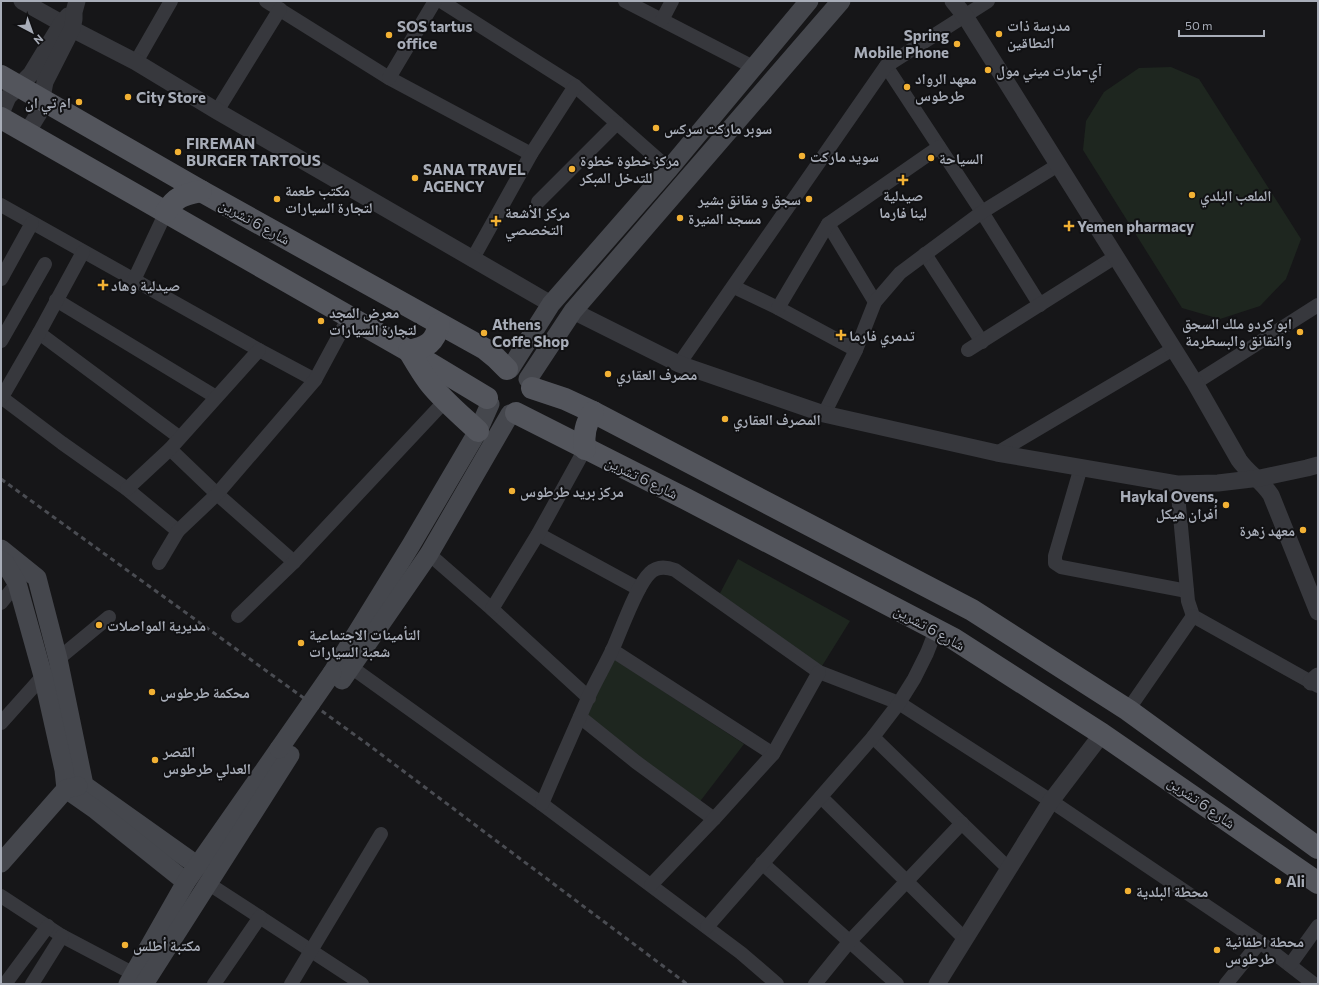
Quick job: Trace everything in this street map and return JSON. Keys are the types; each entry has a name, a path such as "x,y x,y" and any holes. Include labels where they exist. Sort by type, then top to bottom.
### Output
{"main road":[{"path":"519,376 551,304 669,169 809,1"},
{"path":"519,376 573,311 842,1"},
{"name":"شارع 6 تشرين","path":"10,81 484,349 519,376 593,412 972,610 1128,710 1318,848"},
{"path":"1,118 409,352 488,401 495,410 502,414 513,414 523,410 528,404 531,396 519,376 500,370 490,379 487,385 488,401 478,431 407,551 341,673"},
{"path":"166,212 174,200 179,196 201,190"},
{"path":"409,352 421,349 431,342 435,337 439,324"},
{"path":"409,352 422,373 445,400 478,431"},
{"path":"585,449 584,433 593,412"},
{"path":"141,981 186,882 284,752 429,554 513,414"},
{"name":"شارع 6 تشرين","path":"513,414 686,498 954,639 1102,734 1318,883"},
{"path":"1,549 37,578 58,659 75,787 198,866"},
{"path":"1,560 5,563 17,583 43,676 64,770 75,787 96,810 186,882"},
{"path":"17,583 37,578"},
{"path":"141,981 209,884 284,752"},
{"path":"1,863 75,787"}],"street":[{"path":"22,1 71,16 136,62 217,111 472,260 551,304"},
{"path":"136,62 170,1"},
{"path":"266,1 389,78 531,154"},
{"path":"389,78 435,1"},
{"path":"441,1 576,86 669,169"},
{"path":"625,1 753,68"},
{"path":"662,20 672,1"},
{"path":"954,1 965,16 1115,258 1195,383 1243,466 1264,485 1273,499 1318,612"},
{"path":"679,364 886,66 988,1"},
{"path":"217,111 280,9"},
{"path":"1,118 5,103 13,91 10,81 36,67 71,16"},
{"path":"25,131 32,126 40,113 45,82 71,16"},
{"path":"886,66 982,212 1040,305"},
{"path":"472,260 531,154 576,86"},
{"path":"538,202 617,123"},
{"path":"778,308 828,224 938,147"},
{"path":"824,414 856,350 875,302 900,273 982,212 1058,165"},
{"path":"1,205 315,380"},
{"path":"134,280 166,212"},
{"path":"1,279 32,223"},
{"path":"828,224 875,302"},
{"path":"83,252 39,333 1,397 127,489 178,531"},
{"path":"926,254 982,342"},
{"path":"968,350 1115,258"},
{"path":"1,341 45,264"},
{"path":"734,286 856,350"},
{"path":"56,300 216,397"},
{"path":"1195,383 1318,305"},
{"path":"573,311 679,364 824,414 997,453 1177,484 1257,479 1318,465"},
{"path":"159,563 178,531 217,494 315,380 349,317"},
{"path":"39,333 179,437"},
{"path":"997,453 1173,349"},
{"path":"127,489 170,449 179,437 259,350"},
{"path":"238,616 294,562 445,400"},
{"path":"170,449 217,494 294,562"},
{"path":"492,609 538,534 585,449"},
{"path":"1081,467 1055,556 1055,563 1061,567 1187,591"},
{"path":"1177,484 1187,591 1190,609 1193,616 1316,681"},
{"path":"538,534 639,589"},
{"path":"429,554 492,609 588,698"},
{"path":"542,804 588,698 612,650 639,589 645,578 651,572 658,568 668,567 675,570 819,672 899,702 1051,801 1260,942 1314,984"},
{"path":"1,603 17,583"},
{"path":"1128,710 1193,616"},
{"path":"58,659 109,617"},
{"path":"707,927 873,737 914,679 936,630"},
{"path":"612,650 773,754"},
{"path":"651,885 773,754 819,672"},
{"path":"341,673 542,804 741,953 777,984"},
{"path":"1,723 43,676"},
{"path":"580,717 636,762 714,819"},
{"path":"937,984 1051,801 1102,734"},
{"path":"873,737 1009,868"},
{"path":"821,797 965,939"},
{"path":"815,984 849,942 962,823"},
{"path":"291,984 381,834"},
{"path":"762,863 897,984"},
{"path":"209,884 362,984"},
{"path":"1,896 62,936 141,981"},
{"path":"214,984 260,917"},
{"path":"5,984 48,926"},
{"path":"1290,965 1318,926"},
{"path":"32,984 62,936"},
{"path":"1226,984 1260,942"}],"shaded area":[{"name":"الملعب البلدي","path":"1171,67 1199,79 1301,239 1286,279 1260,306 1220,319 1182,308 1083,150 1086,121 1104,92 1139,68"},
{"path":"738,559 850,621 822,666 718,597"},
{"path":"614,659 744,744 698,804 585,718"}],"railway":[{"path":"1,479 366,743 687,984"}],"place":[{"name":"مدرسة ذات النطاقين","path":"999,34"},
{"name":"SOS tartus office","path":"389,35"},
{"name":"Spring Mobile Phone","path":"957,44"},
{"name":"آي-مارت ميني مول","path":"988,70"},
{"name":"معهد الرواد طرطوس","path":"907,87"},
{"name":"City Store","path":"128,97"},
{"name":"ام تي ان","path":"79,102"},
{"name":"سوبر ماركت سركس","path":"656,128"},
{"name":"FIREMAN BURGER TARTOUS","path":"178,152"},
{"name":"سويد ماركت","path":"802,156"},
{"name":"السياحة","path":"931,158"},
{"name":"مركز خطوة خطوة للتدخل المبكر","path":"572,169"},
{"name":"SANA TRAVEL AGENCY","path":"415,178"},
{"name":"صيدلية لينا فارما","path":"903,180"},
{"name":"الملعب البلدي","path":"1192,195"},
{"name":"مكتب طعمة لتجارة السيارات","path":"277,199"},
{"name":"سجق و مقانق بشير","path":"809,199"},
{"name":"مسجد المنيرة","path":"680,218"},
{"name":"مركز الأشعة التخصصي","path":"496,221"},
{"name":"Yemen pharmacy","path":"1069,226"},
{"name":"صيدلية وهاد","path":"103,285"},
{"name":"معرض المجد لتجارة السيارات","path":"321,321"},
{"name":"ابو كردو ملك السجق والنقانق والبسطرمة","path":"1300,332"},
{"name":"Athens Coffe Shop","path":"484,333"},
{"name":"تدمري فارما","path":"841,335"},
{"name":"مصرف العقاري","path":"608,374"},
{"name":"المصرف العقاري","path":"725,419"},
{"name":"مركز بريد طرطوس","path":"512,491"},
{"name":"Haykal Ovens, أفران هيكل","path":"1226,505"},
{"name":"معهد زهرة","path":"1303,530"},
{"name":"مديرية المواصلات","path":"99,625"},
{"name":"التأمينات الاجتماعية شعبة السيارات","path":"301,643"},
{"name":"محكمة طرطوس","path":"152,692"},
{"name":"القصر العدلي طرطوس","path":"155,760"},
{"name":"Ali","path":"1278,881"},
{"name":"محطة البلدية","path":"1128,891"},
{"name":"مكتبة أطلس","path":"125,945"},
{"name":"محطة اطفائية طرطوس","path":"1217,950"}]}
